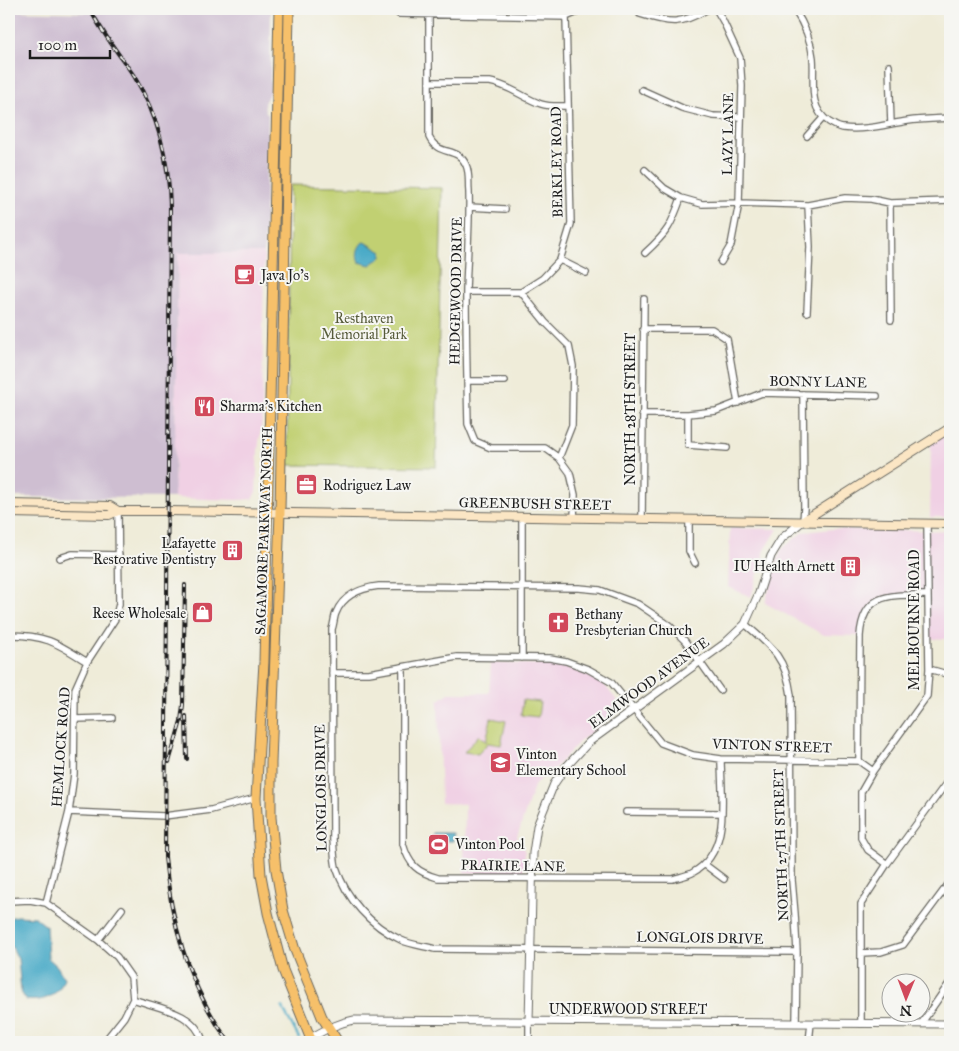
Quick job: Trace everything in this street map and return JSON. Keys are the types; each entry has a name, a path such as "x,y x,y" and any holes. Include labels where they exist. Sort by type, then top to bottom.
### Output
{"main road":[{"name":"SAGAMORE PARKWAY NORTH","path":"280,9 264,662 256,798 261,875 268,913 283,970 310,1041"},
{"name":"SAGAMORE PARKWAY NORTH","path":"289,9 280,512 271,763 271,817 276,870 283,910 295,950 328,1028 338,1042"},
{"name":"ELMWOOD AVENUE","path":"802,521 950,428"},
{"name":"GREENBUSH STREET","path":"9,504 110,506 118,511"},
{"name":"GREENBUSH STREET","path":"9,513 109,515 118,511 280,512 950,524"}],"street":[{"name":"HEDGEWOOD DRIVE","path":"429,9 429,137 434,146 439,150 456,154 465,163 468,173 469,207 466,292 468,424 475,441 491,448 545,448 559,458"},
{"path":"640,14 664,22 689,20 708,9"},
{"name":"LAZY LANE","path":"716,9 724,21 740,58 742,86 739,203 731,245 721,262"},
{"path":"794,9 804,25 810,40 813,58 813,98 823,118 843,128 874,128 908,121 950,118"},
{"path":"399,14 566,17 580,11"},
{"name":"BERKLEY ROAD","path":"521,292 543,278 560,260 571,224 566,17"},
{"path":"889,66 891,124"},
{"path":"429,82 490,82 500,84 540,104 568,106"},
{"path":"642,90 682,108 713,116 740,118"},
{"path":"808,136 823,118"},
{"path":"645,170 664,188 681,198 702,204 808,205 845,198 871,199 890,203 950,200"},
{"path":"645,253 662,238 671,225 681,198"},
{"path":"890,203 891,320"},
{"path":"807,312 810,247 808,205"},
{"path":"469,207 505,209"},
{"path":"560,260 586,273"},
{"path":"466,292 521,292 545,322 569,346 573,366 572,425 559,458 570,474 575,495 574,518"},
{"name":"NORTH 28TH STREET","path":"642,519 644,299"},
{"path":"643,330 712,329 727,339 738,403"},
{"path":"467,381 505,381"},
{"name":"BONNY LANE","path":"642,414 688,414 716,411 762,394 877,396"},
{"path":"802,521 804,508 804,394"},
{"path":"688,414 688,446 727,448"},
{"name":"HEMLOCK ROAD","path":"46,903 69,812 74,774 75,690 87,662 115,619 119,604 118,511"},
{"path":"522,517 522,658"},
{"path":"689,520 689,551 695,563"},
{"name":"ELMWOOD AVENUE","path":"529,1021 531,878 536,826 554,784 565,768 589,742 724,644 745,624 759,593 771,556 782,538 802,521"},
{"name":"MELBOURNE ROAD","path":"887,864 868,850 862,838 861,792 873,771 926,696 929,669 927,524"},
{"path":"60,558 72,554 119,555"},
{"name":"LONGLOIS DRIVE","path":"720,690 685,641 669,625 638,604 600,590 522,587 366,587 343,602 336,613 332,629 333,840 336,867 345,888 360,910 380,928 403,941 435,949 797,952"},
{"path":"873,771 859,761 860,636 863,617 877,600 890,595 927,595"},
{"name":"NORTH 27TH STREET","path":"745,624 776,652 785,667 791,695 792,880 797,952 796,1022"},
{"path":"9,635 31,635 54,642 87,662"},
{"name":"VINTON STREET","path":"332,673 369,673 448,658 566,660 588,669 611,682 632,710 661,743 693,755 721,759 859,761"},
{"name":"PRAIRIE LANE","path":"402,667 403,836 407,857 415,867 426,874 438,878 674,879 692,873 704,864 716,845 720,832 722,813 721,759"},
{"path":"929,669 950,675"},
{"path":"75,719 112,718"},
{"path":"860,1024 861,904 887,864 950,778"},
{"path":"69,812 164,816 210,810 256,798"},
{"path":"626,812 722,813"},
{"path":"704,864 724,879"},
{"path":"861,953 881,952 903,945 950,882"},
{"path":"9,902 30,900 46,903 98,940 117,958 131,976 133,1000 124,1016 104,1042"},
{"path":"98,940 122,909"},
{"path":"932,1007 950,982"},
{"path":"133,1000 177,1013 189,1020 202,1035 204,1042"},
{"name":"UNDERWOOD STREET","path":"310,1041 340,1022 354,1020 882,1024"},
{"path":"529,1021 529,1042"},
{"path":"809,1042 811,1023"},
{"name":"UNDERWOOD STREET","path":"932,1024 950,1024"}],"shaded area":[{"path":"95,9 271,9 270,91 264,103 265,111 268,115 264,253 178,253 174,498 9,497 9,11 97,13"},
{"path":"178,252 264,253 262,420 256,492 252,499 174,498"},
{"path":"950,428 950,517 930,517 931,440"},
{"path":"730,528 778,529 765,550 751,597 728,587"},
{"path":"833,529 950,531 950,639 928,639 927,596 890,595 867,610 860,636 824,635 765,603 782,549 803,532"},
{"name":"Vinton Elementary School","path":"491,663 559,665 580,672 602,682 623,708 579,742 554,769 553,774 540,779 534,786 517,837 525,852 524,869 520,873 464,873 465,804 441,803 438,701 449,693 489,693"}],"green space":[{"name":"Resthaven Memorial Park","path":"290,185 442,188 436,467 287,465"},
{"path":"523,700 540,702 538,717 521,715"},
{"path":"491,718 506,721 501,745 488,743 478,754 464,752 479,735 486,742"}],"water":[{"path":"363,242 382,252 382,257 370,265 359,262 359,247"},
{"name":"Vinton Pool","path":"433,833 453,833 453,841 444,841 444,853 429,852 429,848 433,847"},
{"path":"17,916 35,917 46,926 48,958 57,966 64,978 55,993 45,999 26,1000 21,992 18,959 12,947 9,947 9,918"}],"waterway":[{"path":"282,1007 299,1038"}],"railway":[{"path":"90,9 143,91 156,123 165,156 170,207 165,857 172,907 184,954 203,1000 229,1042"},
{"path":"169,762 181,721 183,705 185,585"},
{"path":"186,716 187,759"}],"place":[{"name":"Java Jo's","path":"245,275"},
{"name":"Sharma's Kitchen","path":"204,406"},
{"name":"Rodriguez Law","path":"307,485"},
{"name":"Lafayette Restorative Dentistry","path":"232,551"},
{"name":"IU Health Arnett","path":"851,566"},
{"name":"Reese Wholesale","path":"202,613"},
{"name":"Bethany Presbyterian Church","path":"559,622"},
{"name":"Vinton Elementary School","path":"500,762"},
{"name":"Vinton Pool","path":"439,844"}]}
